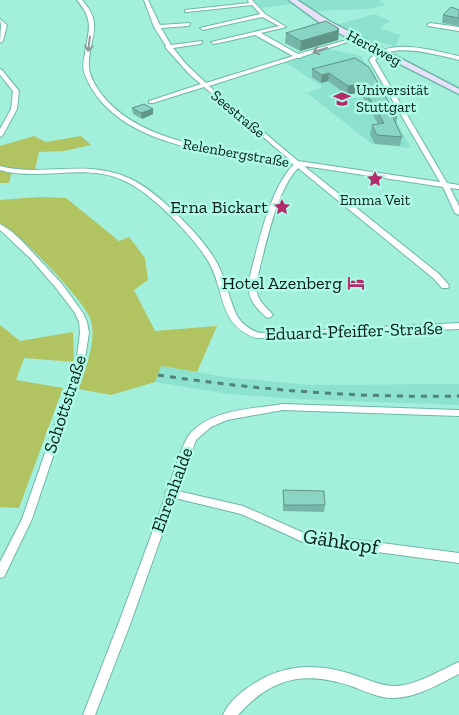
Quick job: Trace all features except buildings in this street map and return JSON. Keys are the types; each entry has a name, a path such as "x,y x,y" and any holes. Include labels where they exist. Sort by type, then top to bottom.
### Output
{"street":[{"name":"Relenbergstraße","path":"79,0 89,8 92,19 86,69 91,84 103,102 114,113 134,125 167,140 244,157 459,187"},
{"name":"Seestraße","path":"146,0 168,47 178,60 204,85 436,276 445,286"},
{"name":"Herdweg","path":"292,0 313,16 459,92"},
{"path":"187,11 251,2 263,15 282,27 214,42"},
{"path":"203,28 263,15"},
{"path":"0,20 4,25 0,41"},
{"path":"157,27 188,24"},
{"path":"430,25 459,29"},
{"path":"256,32 299,57"},
{"path":"151,102 355,38"},
{"path":"168,47 200,42"},
{"path":"459,58 395,48 380,52 372,60 459,213"},
{"path":"0,71 16,91 14,109 0,135"},
{"path":"269,315 255,304 251,293 252,283 279,194 290,169 298,164"},
{"name":"Eduard-Pfeiffer-Straße","path":"0,168 14,172 88,170 108,172 125,178 142,188 201,245 213,262 237,324 245,331 259,336 459,326"},
{"name":"Schottstraße","path":"0,226 15,237 74,307 83,322 85,344 80,364 27,519 0,573"},
{"name":"Ehrenhalde","path":"89,715 192,438 208,424 226,417 283,407 459,413"},
{"name":"Gähkopf","path":"170,493 243,510 303,537 459,558"},
{"path":"229,715 255,688 284,674 313,673 343,678 394,693 426,685 459,668"}],"shaded area":[{"path":"254,0 378,0 386,5 368,9 310,11 299,3 262,8"},
{"path":"375,14 390,21 380,28 401,35 395,46 364,39 336,25"},
{"name":"Universität Stuttgart","path":"329,49 361,56 372,75 337,86 352,98 384,99 411,148 372,144 307,93 323,87 286,63"},
{"path":"161,366 225,377 310,385 459,384 459,405 298,399 229,394 155,382"}],"green space":[{"path":"34,136 46,142 81,136 91,145 64,151 39,152 35,169 12,170 9,183 0,183 0,146"},
{"path":"39,197 66,198 119,241 129,237 145,258 148,280 134,290 155,331 217,326 197,372 161,366 155,382 111,395 78,389 92,345 90,318 75,296 49,267 9,229 0,223 0,200"},
{"path":"0,325 20,341 73,332 74,362 24,358 16,380 63,388 19,508 0,507"}],"railway":[{"path":"158,375 308,392 383,396 459,396"}],"place":[{"name":"Universität Stuttgart","path":"342,99"},
{"name":"Emma Veit","path":"375,179"},
{"name":"Erna Bickart","path":"282,207"},
{"name":"Hotel Azenberg","path":"356,283"}]}
